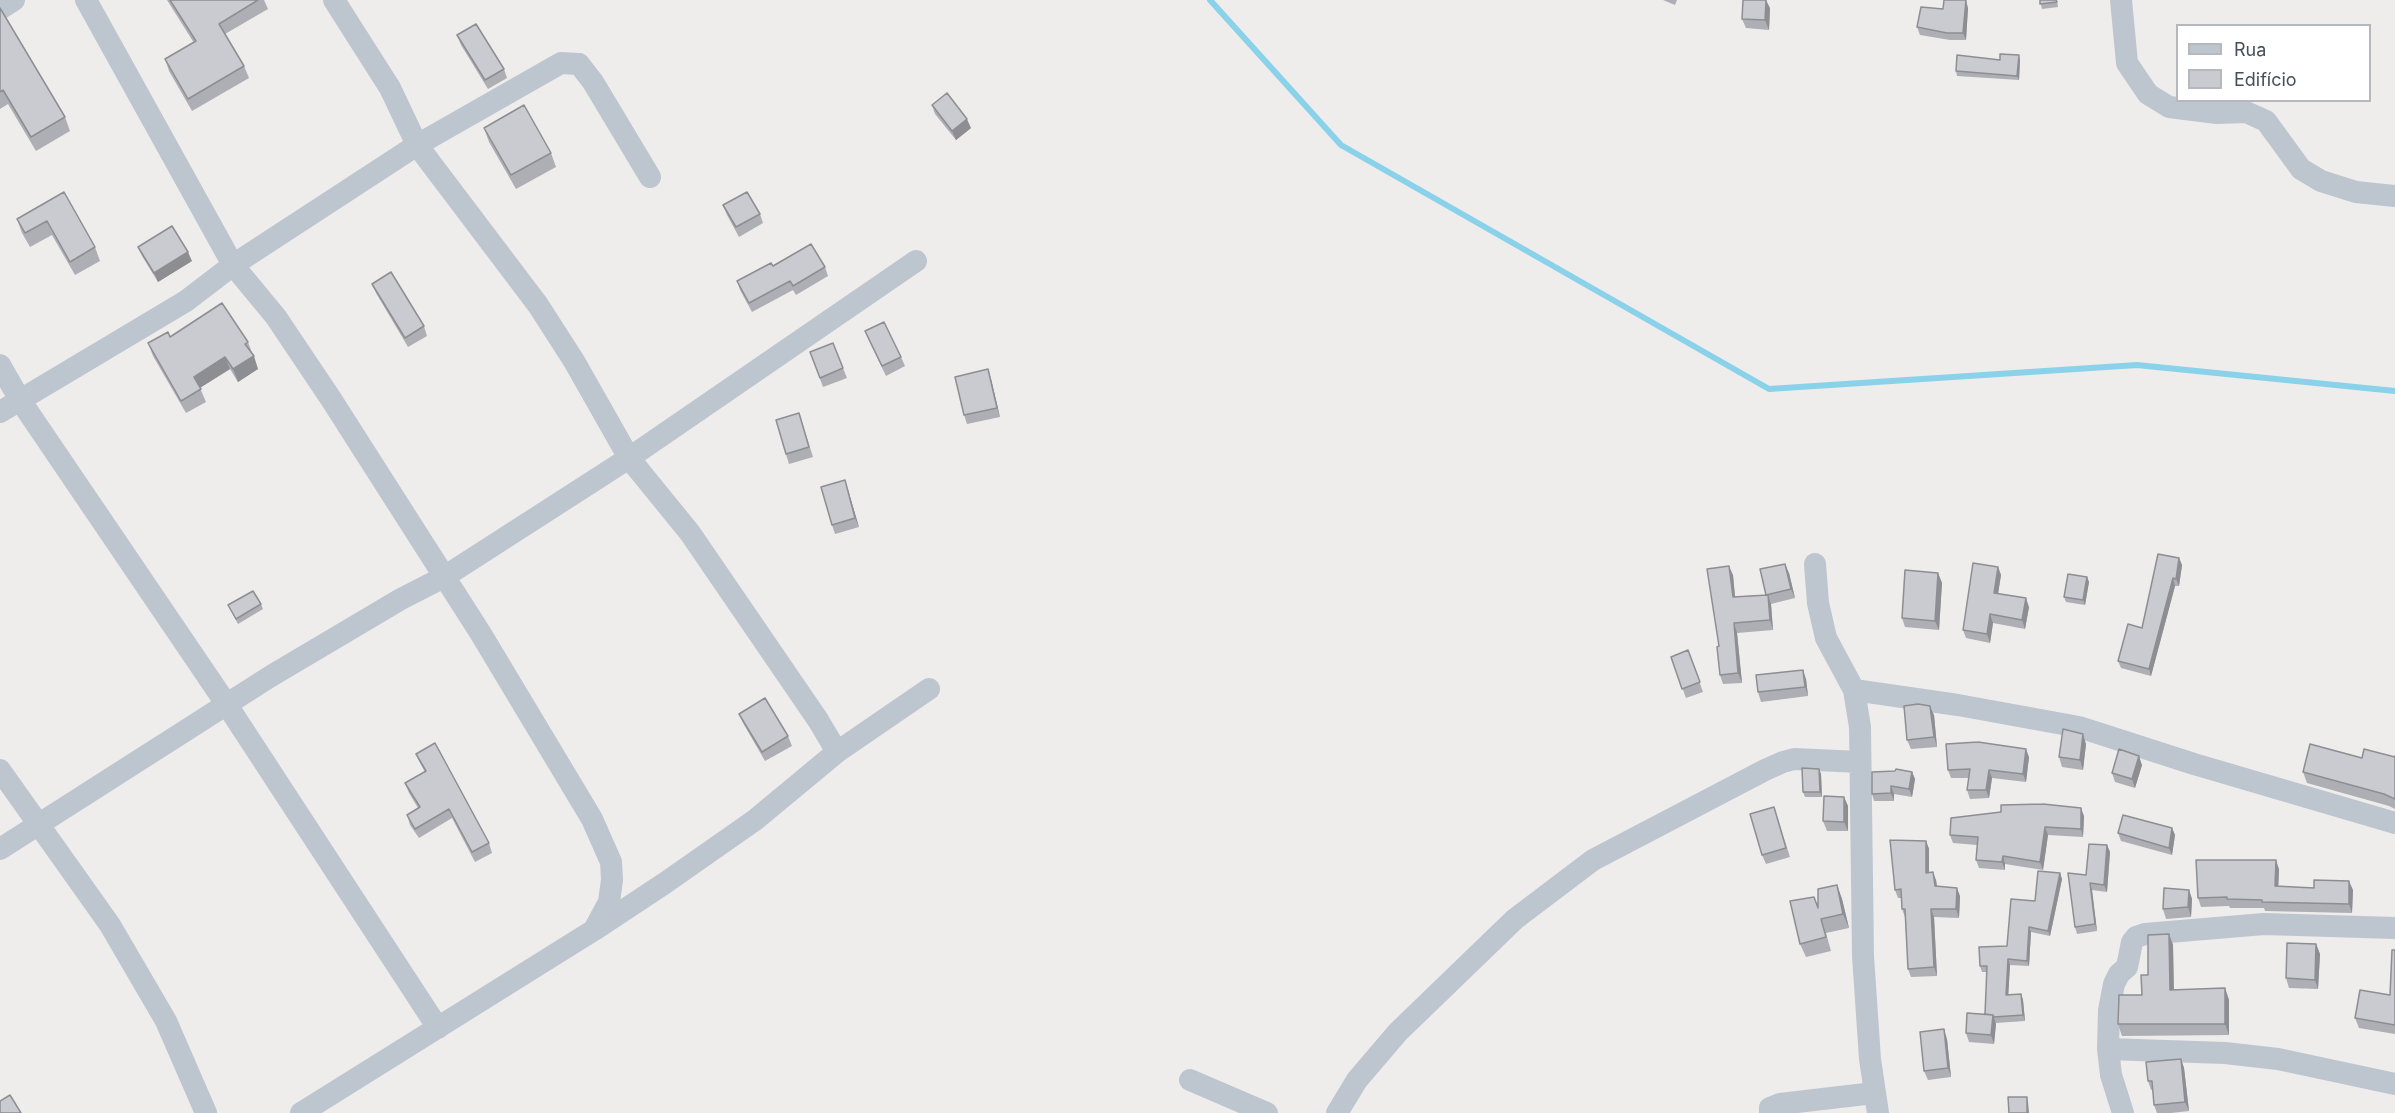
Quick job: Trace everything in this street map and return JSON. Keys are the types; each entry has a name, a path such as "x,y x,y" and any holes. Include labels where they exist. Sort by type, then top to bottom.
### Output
{"street":[{"path":"0,9 14,0"},
{"path":"86,0 232,265 276,317 331,399 444,577 592,819 611,862 612,880 609,902 594,930"},
{"path":"334,0 390,88 417,145 538,305 629,458 690,533 818,720 837,753"},
{"path":"2121,0 2127,63 2148,94 2169,107 2217,112 2246,112 2266,122 2301,169 2321,181 2356,192 2395,196"},
{"path":"0,412 186,301 232,265 417,145 561,63 579,64 593,82 650,177"},
{"path":"0,849 271,676 401,598 444,577 629,458 916,261"},
{"path":"0,365 20,400 227,705 438,1028"},
{"path":"1770,1113 1770,1108 1780,1104 1876,1103 1863,956 1860,727 1854,690 1826,638 1818,603 1815,564"},
{"path":"301,1113 594,930 755,820 837,753 929,689"},
{"path":"1854,690 1958,705 2079,727 2395,824"},
{"path":"1337,1113 1357,1080 1398,1032 1515,919 1593,861 1783,762 1794,759 1860,762"},
{"path":"0,770 110,925 166,1021 206,1113"},
{"path":"2123,1113 2111,1075 2108,1049 2109,1010 2114,984 2127,967 2132,942 2136,937 2145,934 2264,924 2395,928"},
{"path":"2108,1049 2224,1053 2278,1059 2395,1084"},
{"path":"1190,1080 1267,1113"}],"building":[{"path":"170,0 258,0 219,24 244,66 188,99 165,59 196,41"},
{"path":"1743,0 1766,0 1765,20 1742,19"},
{"path":"1944,0 1966,0 1963,33 1947,33 1917,27 1921,7 1943,9"},
{"path":"2040,0 2056,0 2057,2 2040,4"},
{"path":"0,8 65,117 31,137 3,90 0,92"},
{"path":"476,24 504,69 485,80 457,35"},
{"path":"2000,54 2019,55 2017,76 1956,71 1957,55 2000,60"},
{"path":"947,93 967,119 952,131 932,105"},
{"path":"524,105 551,153 511,175 484,128"},
{"path":"64,192 95,247 70,262 47,221 25,233 17,219"},
{"path":"747,192 760,214 736,227 723,205"},
{"path":"172,226 188,252 154,273 138,247"},
{"path":"811,244 825,267 793,286 790,281 749,303 737,281 771,263 773,266"},
{"path":"391,272 424,326 405,338 372,284"},
{"path":"222,303 248,342 245,344 254,356 233,369 225,357 194,377 201,389 181,401 148,343 168,332 170,337"},
{"path":"884,322 901,357 882,366 865,331"},
{"path":"833,343 843,368 820,378 810,352"},
{"path":"988,369 997,408 964,415 955,377"},
{"path":"799,413 809,447 786,454 776,420"},
{"path":"845,480 855,518 832,525 821,487"},
{"path":"2158,554 2179,558 2176,579 2173,578 2149,669 2118,661 2128,624 2142,628"},
{"path":"1973,563 1998,567 1994,593 2026,598 2022,620 1990,614 1987,634 1963,630"},
{"path":"1785,564 1791,589 1766,595 1760,569"},
{"path":"1729,566 1733,597 1768,595 1770,620 1734,623 1738,673 1720,675 1717,647 1719,646 1707,569"},
{"path":"1905,570 1938,573 1935,621 1902,618"},
{"path":"2068,574 2087,577 2083,600 2064,597"},
{"path":"253,591 261,604 236,619 228,605"},
{"path":"1688,650 1700,682 1682,689 1671,657"},
{"path":"1803,670 1805,687 1758,692 1756,675"},
{"path":"765,698 788,736 762,752 739,714"},
{"path":"1918,704 1930,706 1934,737 1907,740 1904,706"},
{"path":"2063,729 2083,734 2080,760 2059,757"},
{"path":"1978,742 2026,749 2023,774 1989,770 1986,790 1967,790 1970,769 1948,770 1946,744"},
{"path":"435,743 489,843 472,852 449,809 415,829 407,815 420,807 405,783 426,771 416,754"},
{"path":"2310,744 2362,758 2364,749 2395,757 2395,799 2303,772"},
{"path":"2119,749 2139,756 2132,779 2112,773"},
{"path":"1802,768 1819,769 1820,792 1803,792"},
{"path":"1896,769 1912,772 1909,789 1891,786 1891,793 1872,794 1872,772 1895,771"},
{"path":"1824,796 1844,797 1844,822 1823,821"},
{"path":"2043,804 2081,808 2081,829 2045,827 2040,862 2003,856 2002,862 1976,860 1978,837 1950,835 1951,818 2001,812 2001,805"},
{"path":"1774,807 1786,848 1762,855 1750,814"},
{"path":"2123,815 2172,828 2169,848 2118,833"},
{"path":"1890,840 1926,841 1926,873 1933,872 1935,886 1957,888 1956,909 1931,909 1934,967 1908,969 1905,909 1902,909 1901,889 1895,890"},
{"path":"2089,844 2107,845 2104,885 2090,883 2095,924 2075,927 2068,873 2086,875"},
{"path":"2196,860 2276,860 2275,886 2314,888 2314,880 2349,881 2349,904 2262,902 2262,900 2227,899 2227,897 2198,898"},
{"path":"2038,871 2060,873 2048,931 2029,927 2027,961 2008,959 2006,995 2021,994 2023,1015 1994,1017 1985,1014 1987,966 1980,966 1979,947 2007,946 2011,899 2035,901"},
{"path":"1837,885 1843,914 1821,919 1826,937 1800,944 1790,901 1814,897 1818,908 1818,889"},
{"path":"2164,888 2189,890 2188,907 2163,909"},
{"path":"2169,934 2170,990 2225,988 2225,1024 2118,1024 2119,995 2142,995 2141,975 2148,975 2148,935"},
{"path":"2287,943 2316,944 2315,980 2286,978"},
{"path":"2392,950 2395,950 2395,1025 2355,1018 2360,990 2390,995"},
{"path":"1967,1013 1993,1015 1991,1035 1966,1033"},
{"path":"1944,1029 1948,1068 1924,1071 1920,1032"},
{"path":"2181,1059 2185,1102 2154,1105 2152,1081 2148,1081 2146,1062"},
{"path":"10,1095 21,1113 0,1113 0,1101"},
{"path":"2008,1097 2027,1097 2027,1113 2009,1113"}],"waterway":[{"path":"1210,0 1341,145 1769,389 2137,365 2395,391"}]}
